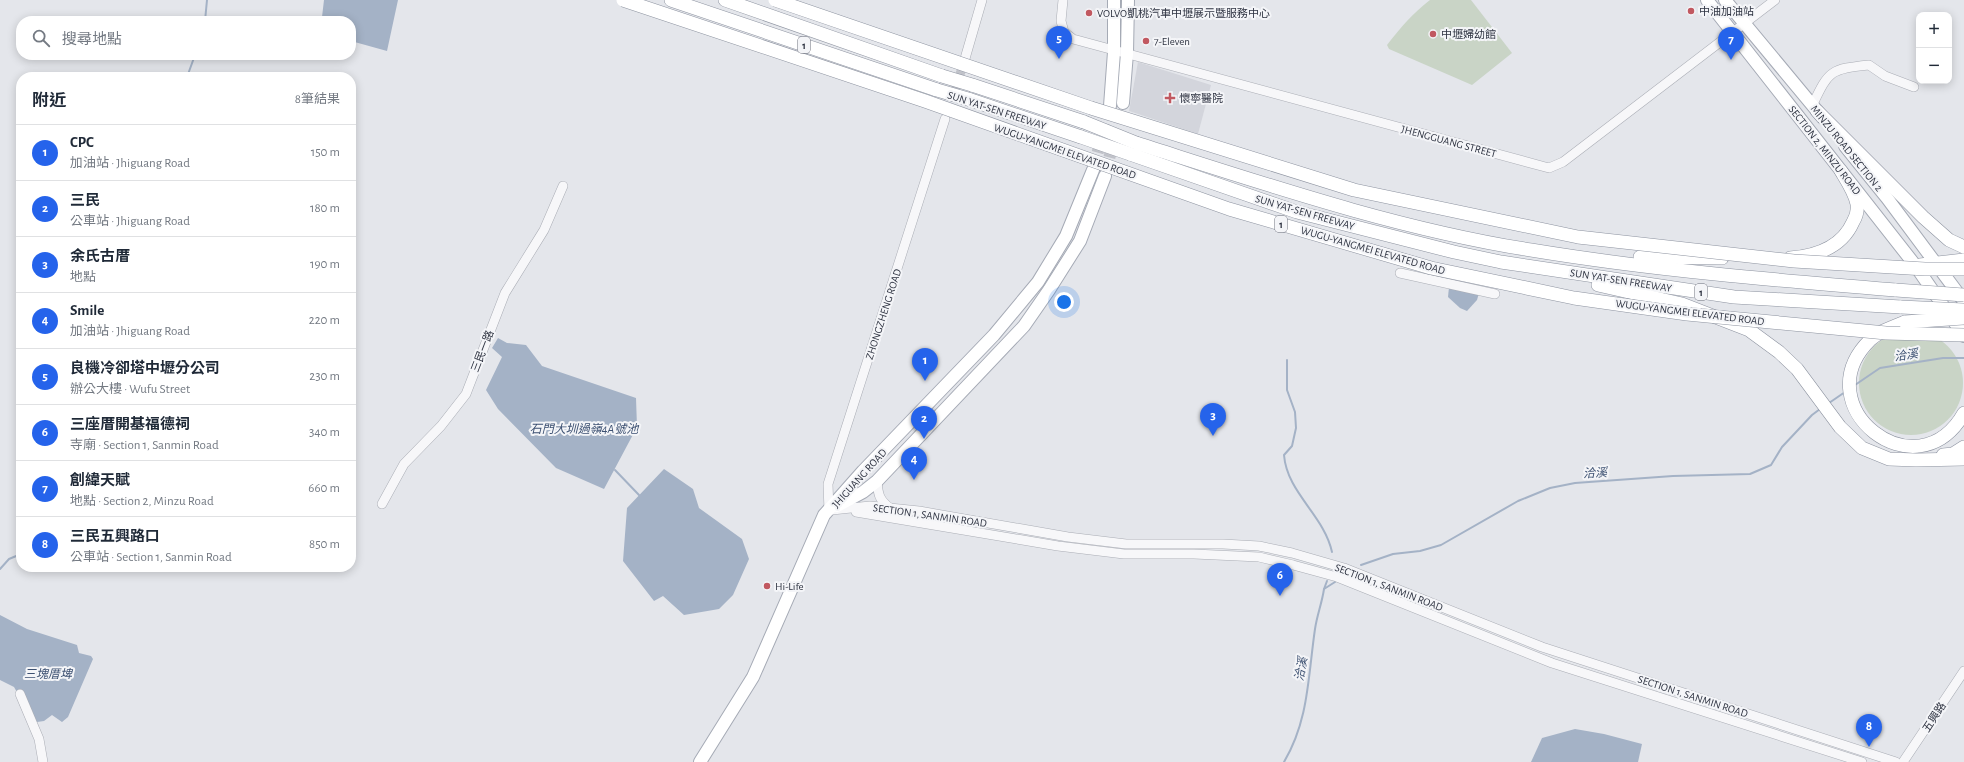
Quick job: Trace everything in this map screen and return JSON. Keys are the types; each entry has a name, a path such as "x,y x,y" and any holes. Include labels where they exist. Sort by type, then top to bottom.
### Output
{"highway":[{"name":"WUGU-YANGMEI ELEVATED ROAD","path":"623,0 925,101 1229,209 1431,268 1574,298 1687,314 1886,333 1964,336"},
{"name":"SUN YAT-SEN FREEWAY","path":"671,0 1081,137 1133,149 1434,230 1530,250 1751,279 1964,295"},
{"name":"SUN YAT-SEN FREEWAY","path":"725,0 942,76 1084,122 1133,149 1297,212 1454,252 1501,262 1734,297 1964,310"},
{"path":"775,0 1091,108 1354,190 1578,236 1794,261 1925,270 1964,269"},
{"path":"1815,108 1923,217 1949,240 1964,247"},
{"path":"1783,258 1803,257 1822,250 1838,243 1849,231 1856,215 1857,205 1841,171"},
{"path":"1530,250 1645,257 1783,258 1915,265 1964,260"},
{"path":"1501,262 1682,304 1749,330 1779,352 1797,369 1840,427 1862,448 1889,459 1964,459"},
{"path":"1964,318 1905,322 1888,329 1871,339 1858,354 1851,373 1850,393 1856,412 1868,428 1884,440 1904,446 1924,445 1942,437 1958,424 1964,413"},
{"path":"1916,460 1953,454 1964,447"}],"main road":[{"path":"1110,106 1114,52 1114,0"},
{"path":"1123,103 1127,53 1128,0"},
{"name":"SECTION 2, MINZU ROAD","path":"1707,0 1915,265 1941,300 1964,336"},
{"name":"MINZU ROAD SECTION 2","path":"1725,0 1815,108 1937,263 1964,301"},
{"name":"JHIGUANG ROAD","path":"829,511 863,471 994,335 1034,288 1066,236 1093,170"},
{"name":"JHIGUANG ROAD","path":"829,511 863,492 877,481 1024,326 1080,241 1105,176"},
{"path":"700,762 753,677 805,556 824,515 829,511"}],"street":[{"path":"964,62 982,0"},
{"name":"JHENGGUANG STREET","path":"1063,0 1061,21 1064,32 1074,39 1114,52 1127,53 1267,93 1549,168 1563,162 1776,0"},
{"path":"1815,108 1823,84 1830,73 1843,68 1869,65 1885,76 1914,87"},
{"name":"ZHONGZHENG ROAD","path":"829,511 828,484 945,119"},
{"name":"三民一路","path":"382,504 404,464 441,426 466,394 506,293 544,230 563,186"},
{"path":"1400,273 1495,294"},
{"path":"877,481 878,495 883,503 890,508"},
{"name":"SECTION 1, SANMIN ROAD","path":"829,511 870,506 919,511 1068,537 1126,544 1223,544 1259,546 1344,568 1542,647 1896,762"},
{"name":"SECTION 1, SANMIN ROAD","path":"829,511 865,512 1058,546 1124,554 1201,554 1259,557 1337,577 1552,663 1862,762"},
{"path":"1337,577 1344,568"},
{"name":"五興路","path":"1903,762 1964,671"},
{"path":"20,694 40,739 43,762"}],"shaded area":[{"name":"懷寧醫院","path":"1138,62 1211,85 1198,134 1129,111"}],"green space":[{"path":"1430,0 1471,0 1512,53 1472,85 1389,49 1387,45 1412,15"},
{"path":"1911,331 1931,335 1948,346 1959,363 1963,383 1959,403 1948,420 1931,431 1911,435 1891,431 1874,420 1863,403 1859,383 1863,363 1874,346 1891,335"}],"water":[{"path":"324,0 398,0 387,51 356,42 356,16 322,16"},
{"path":"1449,287 1479,293 1477,300 1467,311 1460,308 1448,297"},
{"name":"石門大圳過嶺4A號池","path":"498,338 507,343 526,345 542,366 636,398 637,427 604,489 556,468 498,409 486,390 502,357 492,348"},
{"path":"664,469 693,489 699,508 742,539 749,559 733,595 719,609 684,615 663,596 654,601 623,561 627,508"},
{"name":"三塊厝埤","path":"0,615 27,629 77,645 79,653 91,656 93,659 68,717 62,722 52,715 44,721 37,722 20,706 18,694 14,687 0,680"},
{"path":"1575,729 1604,734 1642,744 1638,762 1531,762 1542,738"}],"waterway":[{"path":"205,16 207,0"},
{"path":"189,72 193,60"},
{"name":"洽溪","path":"1855,385 1880,368 1943,358 1964,358"},
{"path":"1287,360 1287,390 1295,412 1296,428 1292,446 1284,455 1287,469 1298,493 1322,527 1332,552"},
{"name":"洽溪","path":"1829,403 1845,392"},
{"name":"洽溪","path":"1361,565 1393,554 1420,551 1441,545 1518,501 1550,488 1575,483 1673,476 1750,474 1771,465 1782,447 1812,415 1820,409"},
{"path":"615,470 639,495"},
{"path":"0,569 9,559 16,556"},
{"name":"洽溪","path":"1324,589 1327,581"},
{"name":"洽溪","path":"1284,762 1292,746 1303,714 1309,681 1315,629 1324,589 1335,582"}],"tunnel":[{"path":"947,114 964,62"},
{"path":"1105,175 1123,103"},
{"path":"1093,170 1110,106"}],"place":[{"name":"中油加油站","path":"1691,11"},
{"name":"VOLVO凱桃汽車中壢展示暨服務中心","path":"1089,13"},
{"name":"中壢婦幼館","path":"1433,34"},
{"name":"7-Eleven","path":"1146,41"},
{"name":"良機冷卻塔中壢分公司","path":"1059,59"},
{"name":"創緯天賦","path":"1731,60"},
{"name":"懷寧醫院","path":"1170,98"},
{"name":"CPC","path":"925,381"},
{"name":"余氏古厝","path":"1213,436"},
{"name":"三民","path":"924,439"},
{"name":"Smile","path":"914,480"},
{"name":"Hi-Life","path":"767,586"},
{"name":"三座厝開基福德祠","path":"1280,596"},
{"name":"三民五興路口","path":"1869,747"}]}
